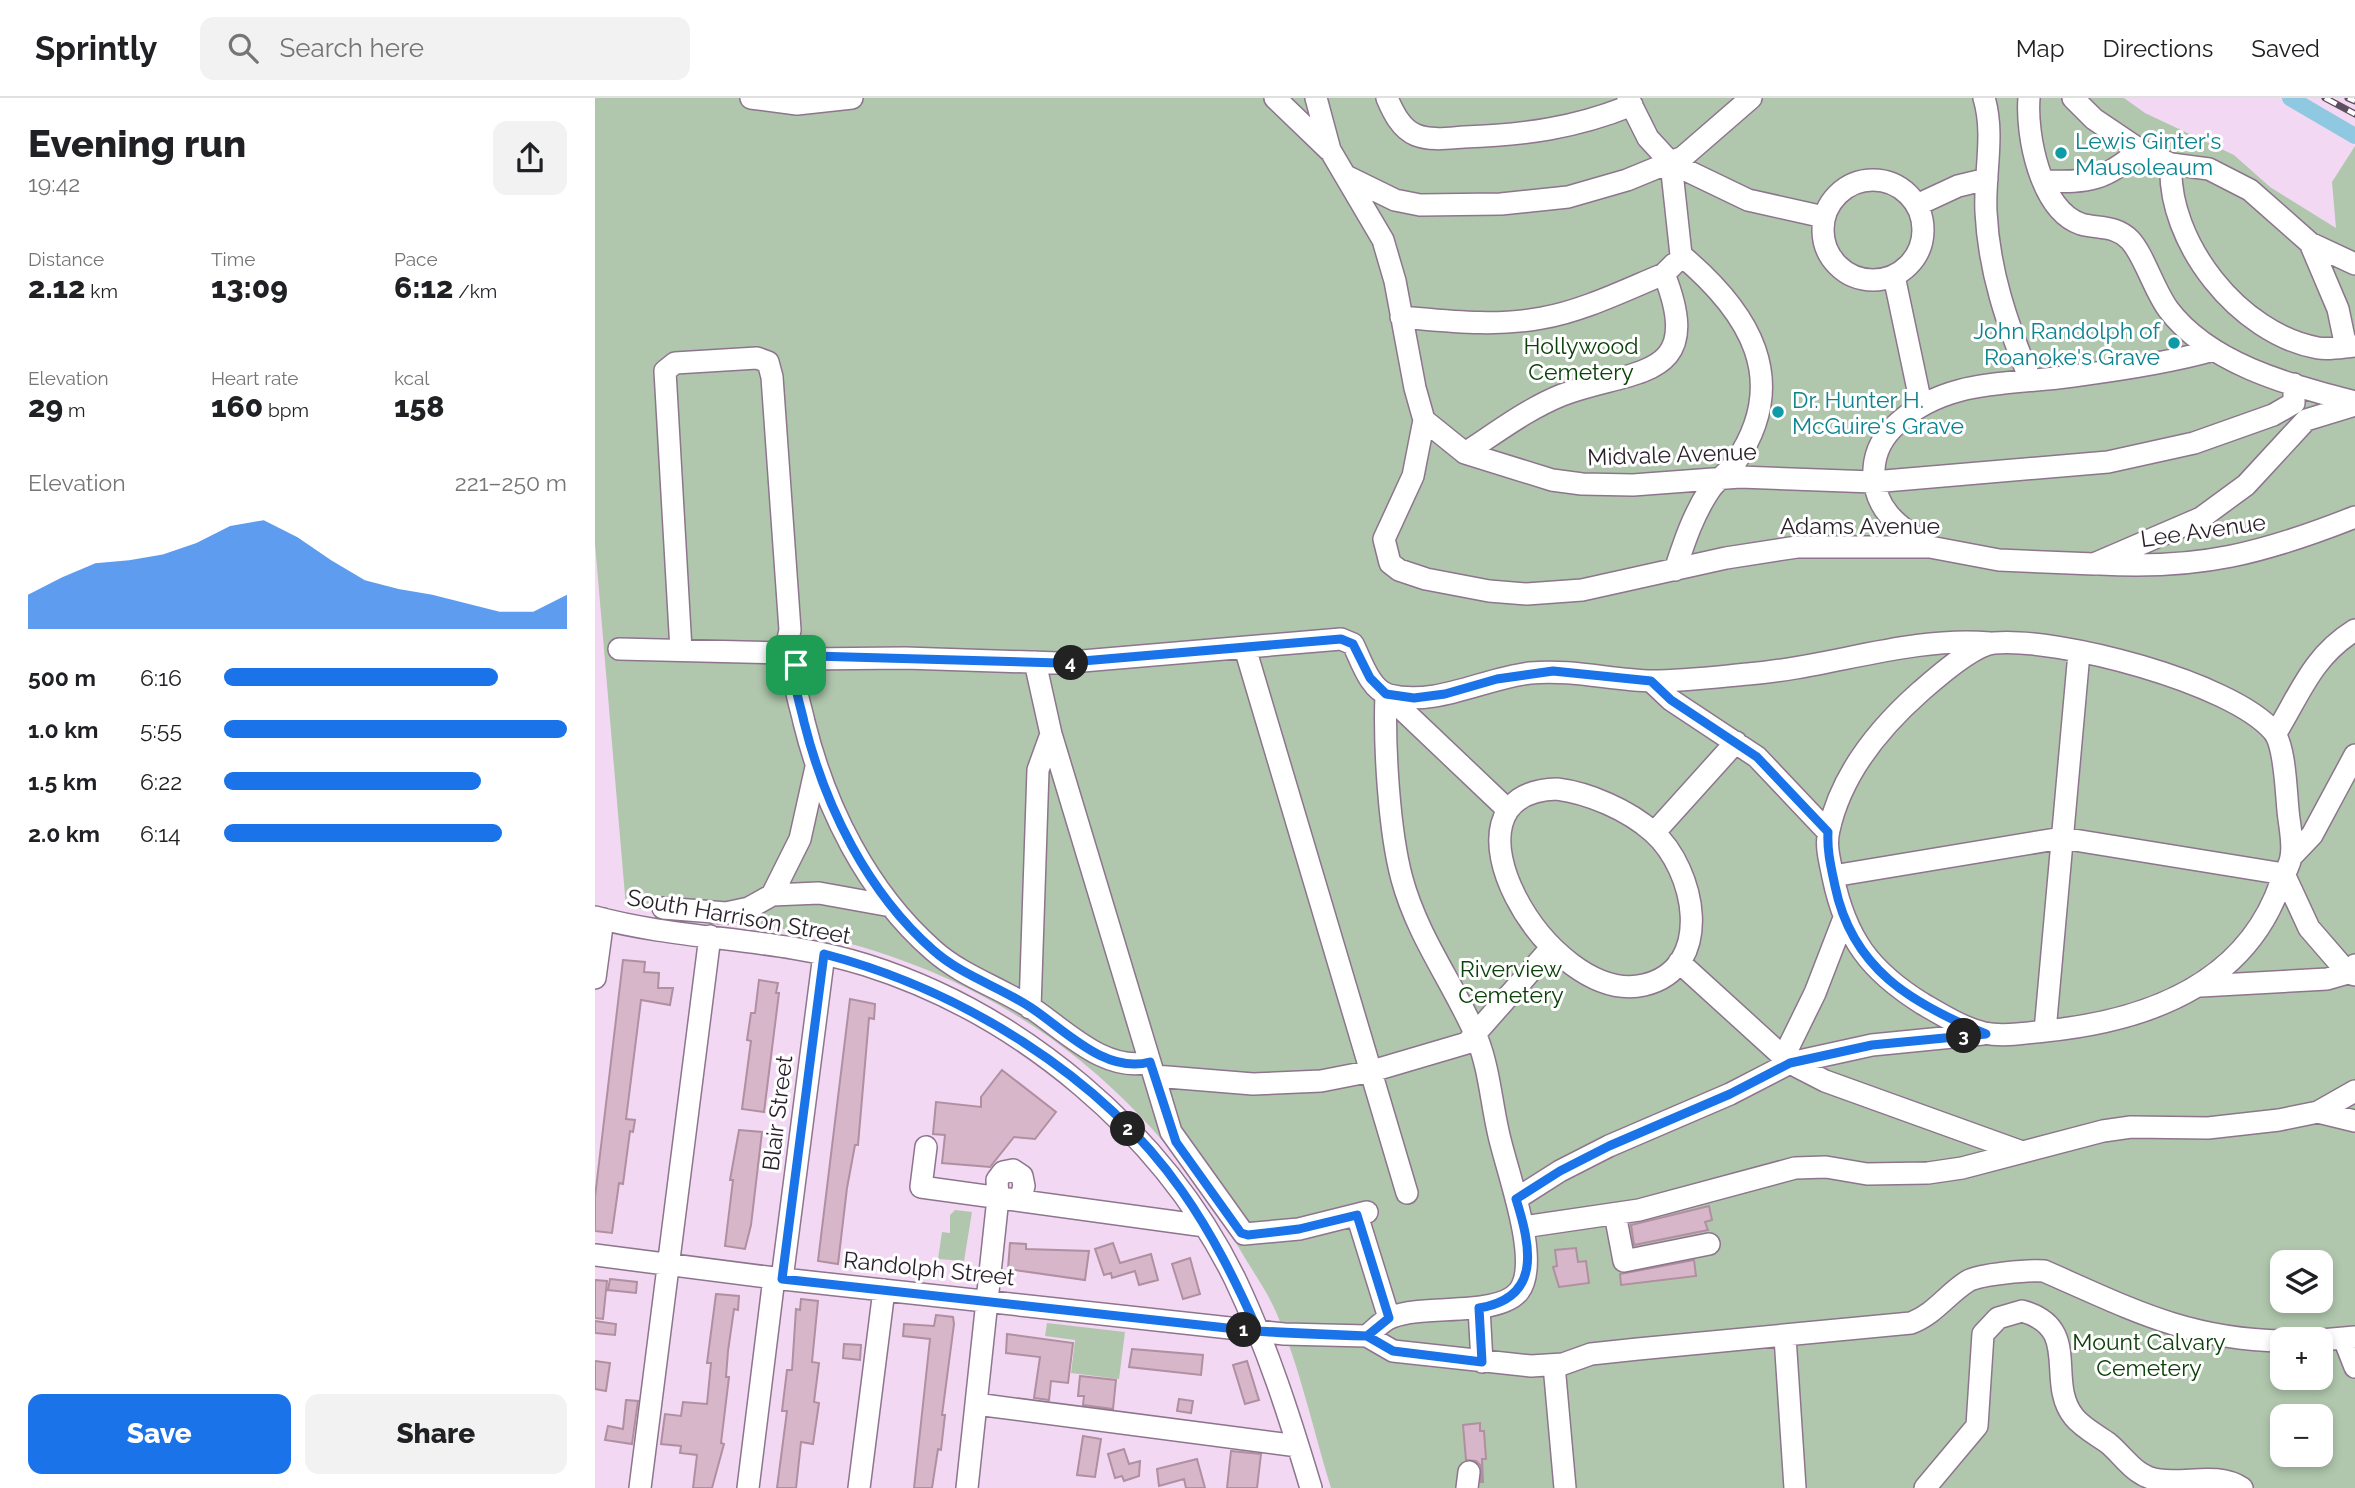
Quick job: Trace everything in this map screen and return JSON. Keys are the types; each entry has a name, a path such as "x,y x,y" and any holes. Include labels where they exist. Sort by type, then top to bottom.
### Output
{"street":[{"path":"762,99 797,104 852,98"},
{"path":"1275,98 1330,150 1374,223 1393,273 1424,420"},
{"path":"1316,98 1330,150"},
{"path":"1387,98 1407,129 1417,135 1437,138 1552,131 1593,120 1630,102 1648,138 1671,163 1748,200 1824,217"},
{"path":"1346,176 1397,201 1424,205 1501,204 1568,197 1618,183 1671,163 1691,152 1751,98"},
{"path":"1984,98 1988,120 1987,221 1994,275 2006,321 2030,379"},
{"path":"2029,98 2029,142 2044,181 2062,210 2073,220 2116,229 2127,237 2169,310 2187,330 2298,402 2355,403"},
{"path":"2073,98 2094,119 2140,150 2171,164 2209,169 2243,186 2309,243 2355,264"},
{"path":"2044,181 2076,183 2101,178 2140,150"},
{"path":"1671,163 1681,255 1714,282 1737,312 1749,334 1761,373 1761,404 1756,423 1734,464 1719,478 1696,515 1675,570"},
{"path":"2171,164 2172,202 2180,226 2197,257 2224,291 2253,318 2286,337 2315,347 2351,346 2309,243"},
{"path":"1869,179 1897,185 1917,205 1923,227 1922,242 1912,262 1894,276 1865,280 1839,267 1824,242 1824,217 1833,200 1843,190 1869,179"},
{"path":"1917,205 1958,186 1987,179"},
{"path":"1374,223 1397,201"},
{"path":"1401,317 1498,323 1543,318 1664,274 1681,255"},
{"path":"1465,453 1541,404 1575,390 1645,372 1659,365 1671,348 1677,327 1674,301 1664,274"},
{"path":"1894,276 1921,404"},
{"path":"1930,547 1884,512 1873,482 1874,462 1879,446 1892,429 1921,404 1959,390 1996,382 2120,370 2214,350"},
{"path":"681,650 665,371 675,363 757,358 768,362 772,377 790,630 787,645 816,767 851,844 891,906 934,952 960,970 1031,1007 1106,1058 1152,1069 1277,1084 1372,1071 1467,1043 1476,1036 1551,948"},
{"name":"Midvale Avenue","path":"1424,420 1465,453 1571,483 1633,485 1719,478 1795,477 1873,482 2108,462 2195,443 2273,415 2298,402"},
{"name":"Adams Avenue","path":"1424,420 1413,476 1384,538 1386,554 1399,570 1480,590 1527,594 1582,590 1788,548 1930,547 1999,560 2094,564 2174,531 2216,508 2246,485 2298,402 2355,403"},
{"name":"Lee Avenue","path":"2094,564 2162,566 2253,554 2355,517"},
{"path":"2276,733 2317,662 2336,643 2355,630"},
{"path":"619,649 681,650 789,659 813,656 1059,663 1341,639 1353,644 1370,678 1507,809"},
{"path":"1386,694 1414,698 1445,694 1497,679 1553,671 1651,681 1784,670 1942,641 2040,645 2163,673 2210,690 2261,720 2276,733 2283,767 2288,865 2309,928 2353,971 2327,979 2201,986"},
{"path":"1986,1034 1946,1018 1889,982 1860,951 1844,918 1833,876 1828,832 1847,783 1881,729 1939,676 1990,643"},
{"path":"1245,648 1407,1193"},
{"path":"2045,1031 2079,653"},
{"path":"1035,662 1051,734 1176,1142 1241,1233 1248,1235 1299,1229 1362,1213 1389,1318"},
{"path":"1651,681 1671,700 1736,742 1782,780 1828,832"},
{"path":"1386,694 1394,836 1403,882 1437,964 1476,1036 1523,1227 1526,1279 1519,1291 1505,1302 1479,1308 1443,1308 1389,1318 1367,1336 1393,1351 1482,1362 1554,1365 1591,1354 1911,1323 1934,1312 1969,1281 1983,1275 2044,1271 2120,1307 2196,1332 2270,1340"},
{"path":"1031,1007 1038,770 1051,734"},
{"path":"1654,833 1736,742"},
{"path":"1516,1199 1560,1171 1609,1146 1730,1094 1790,1063 1872,1045 2045,1031 2121,1019 2179,999 2232,962 2255,934 2273,907 2288,865 2312,835 2354,758"},
{"path":"772,895 800,839 816,767"},
{"path":"1565,790 1591,797 1640,821 1654,833 1674,859 1690,896 1692,931 1679,962 1654,982 1625,987 1596,980 1551,948 1533,925 1506,872 1499,834 1507,809 1532,792 1565,790"},
{"path":"1833,876 2062,838 2288,865"},
{"path":"663,908 716,914 735,912 772,895 833,894 891,906"},
{"path":"595,978 599,918"},
{"name":"South Harrison Street","path":"599,918 824,954 906,979 959,1004 1023,1042 1081,1085 1135,1136 1180,1189 1205,1226 1234,1278 1258,1331 1311,1488"},
{"path":"1790,1063 1788,1048 1815,993 1844,918"},
{"path":"640,1488 710,936"},
{"name":"Blair Street","path":"748,1488 824,954"},
{"path":"1679,962 1790,1063 1837,1086 2022,1152"},
{"path":"1523,1227 1666,1204 1764,1174 1795,1168 1908,1174 1962,1168 2131,1127 2208,1128 2318,1112 2355,1091"},
{"path":"2318,1112 2355,1121"},
{"path":"926,1147 921,1187 1205,1226"},
{"path":"967,1488 999,1176 1013,1170 1023,1181 1020,1200"},
{"path":"1615,1214 1624,1261 1709,1244"},
{"name":"Randolph Street","path":"595,1255 778,1279 1258,1331 1367,1336"},
{"path":"2010,1274 2016,1312"},
{"path":"859,1488 884,1290"},
{"path":"1479,1308 1482,1362"},
{"path":"1925,1488 1977,1426 1983,1334 1999,1318 2016,1312 2035,1315 2048,1323 2061,1353 2064,1393 2074,1417 2136,1470 2157,1480 2230,1480 2242,1488"},
{"path":"1785,1337 1795,1488"},
{"path":"2349,1338 2355,1367"},
{"path":"1554,1365 1565,1488"},
{"path":"976,1404 1298,1446"}],"green space":[{"path":"595,98 2124,98 2145,113 2234,155 2270,187 2336,228 2332,182 2355,146 2355,1488 1331,1488 1292,1355 1276,1312 1263,1287 1206,1196 1169,1148 1129,1104 1085,1065 1038,1029 987,999 933,972 875,951 783,929 626,907 595,544"},
{"path":"955,1210 972,1212 964,1261 938,1259 942,1232 950,1233 950,1215"},
{"path":"1047,1323 1125,1332 1119,1379 1071,1373 1075,1340 1045,1336"}],"building":[{"path":"623,960 645,962 644,972 659,973 658,988 673,988 670,1005 641,1000 626,1119 635,1120 633,1132 630,1131 623,1184 619,1183 612,1233 595,1231 595,1197"},
{"path":"759,980 778,983 776,993 779,993 764,1112 742,1109 751,1041 747,1040 751,1013 755,1013"},
{"path":"850,999 875,1004 874,1019 869,1018 858,1145 855,1145 847,1188 838,1264 818,1261"},
{"path":"1002,1070 1056,1112 1035,1139 1014,1137 990,1167 942,1163 945,1135 933,1134 936,1102 981,1107 981,1097"},
{"path":"739,1130 762,1132 751,1225 745,1249 725,1246 733,1180 730,1180"},
{"path":"1709,1206 1712,1220 1705,1222 1708,1230 1634,1245 1631,1225"},
{"path":"1010,1243 1026,1244 1026,1249 1089,1251 1085,1280 1008,1269"},
{"path":"1113,1243 1120,1263 1151,1254 1158,1280 1139,1285 1135,1271 1112,1278 1111,1273 1104,1275 1095,1249"},
{"path":"1576,1248 1578,1262 1586,1261 1589,1283 1559,1287 1553,1267 1557,1266 1555,1250"},
{"path":"1190,1258 1200,1294 1183,1299 1172,1264"},
{"path":"1694,1260 1696,1276 1621,1285 1620,1274"},
{"path":"610,1279 637,1282 636,1293 608,1290"},
{"path":"595,1280 607,1281 603,1319 595,1318"},
{"path":"716,1294 739,1296 738,1310 734,1309 728,1351 726,1377 729,1377 721,1443 724,1444 712,1488 693,1488 697,1455 680,1453 681,1446 661,1444 665,1414 681,1416 683,1402 707,1404 711,1363 707,1363"},
{"path":"801,1299 818,1301 812,1362 819,1363 814,1402 819,1403 813,1444 801,1442 796,1488 777,1488 787,1411 782,1411 787,1370 792,1370 796,1309 800,1310"},
{"path":"936,1315 953,1317 954,1324 942,1415 945,1415 941,1450 938,1449 932,1488 914,1488 930,1339 903,1336 904,1324 934,1326"},
{"path":"595,1321 616,1324 615,1335 595,1333"},
{"path":"1007,1334 1073,1343 1068,1383 1051,1381 1049,1400 1034,1398 1040,1357 1006,1353"},
{"path":"844,1344 861,1345 860,1360 843,1358"},
{"path":"1132,1349 1203,1355 1201,1375 1129,1367"},
{"path":"595,1361 610,1363 606,1391 595,1389"},
{"path":"1247,1361 1259,1400 1245,1404 1233,1365"},
{"path":"1080,1376 1116,1380 1113,1409 1083,1405 1084,1396 1078,1396"},
{"path":"1179,1399 1193,1401 1191,1413 1177,1411"},
{"path":"626,1400 638,1401 632,1444 605,1440 608,1426 623,1429"},
{"path":"1480,1423 1480,1431 1484,1431 1486,1459 1482,1459 1483,1482 1481,1466 1476,1461 1466,1460 1463,1425"},
{"path":"1083,1436 1101,1439 1095,1477 1077,1475"},
{"path":"1124,1449 1129,1464 1140,1461 1139,1476 1124,1481 1122,1476 1115,1478 1108,1454"},
{"path":"1231,1451 1261,1454 1257,1488 1227,1488"},
{"path":"1197,1459 1205,1488 1186,1488 1184,1479 1159,1486 1157,1469"}],"waterway":[{"path":"2290,98 2355,136"}],"railway":[{"path":"2325,98 2355,114"},
{"path":"2348,98 2355,101"}],"place":[{"name":"Lewis Ginter's Mausoleaum","path":"2061,153"},
{"name":"John Randolph of Roanoke's Grave","path":"2174,343"},
{"name":"Dr. Hunter H. McGuire's Grave","path":"1778,412"}],"route":[{"path":"796,665 796,689 816,767 837,818 869,873 908,926 934,952 960,970 1031,1007 1091,1050 1125,1064 1150,1062 1176,1142 1241,1233 1248,1235 1299,1229 1357,1215 1389,1318 1367,1336 1285,1334 782,1279 824,954 906,979 959,1004 1023,1042 1081,1085 1135,1136 1180,1189 1205,1226 1234,1278 1258,1331 1367,1336 1393,1351 1482,1362 1479,1308 1505,1302 1519,1291 1526,1279 1523,1227 1516,1199 1560,1171 1609,1146 1678,1114 1730,1094 1790,1063 1872,1045 1986,1034 1946,1018 1889,982 1860,951 1844,918 1829,860 1828,832 1800,799 1757,757 1671,700 1651,681 1553,671 1497,679 1445,694 1414,698 1386,694 1370,678 1353,644 1341,639 1059,663 813,656 796,665"}],"park label":[{"name":"Hollywood Cemetery","path":"1581,358"},
{"name":"Riverview Cemetery","path":"1511,981"},
{"name":"Mount Calvary Cemetery","path":"2149,1354"}]}
